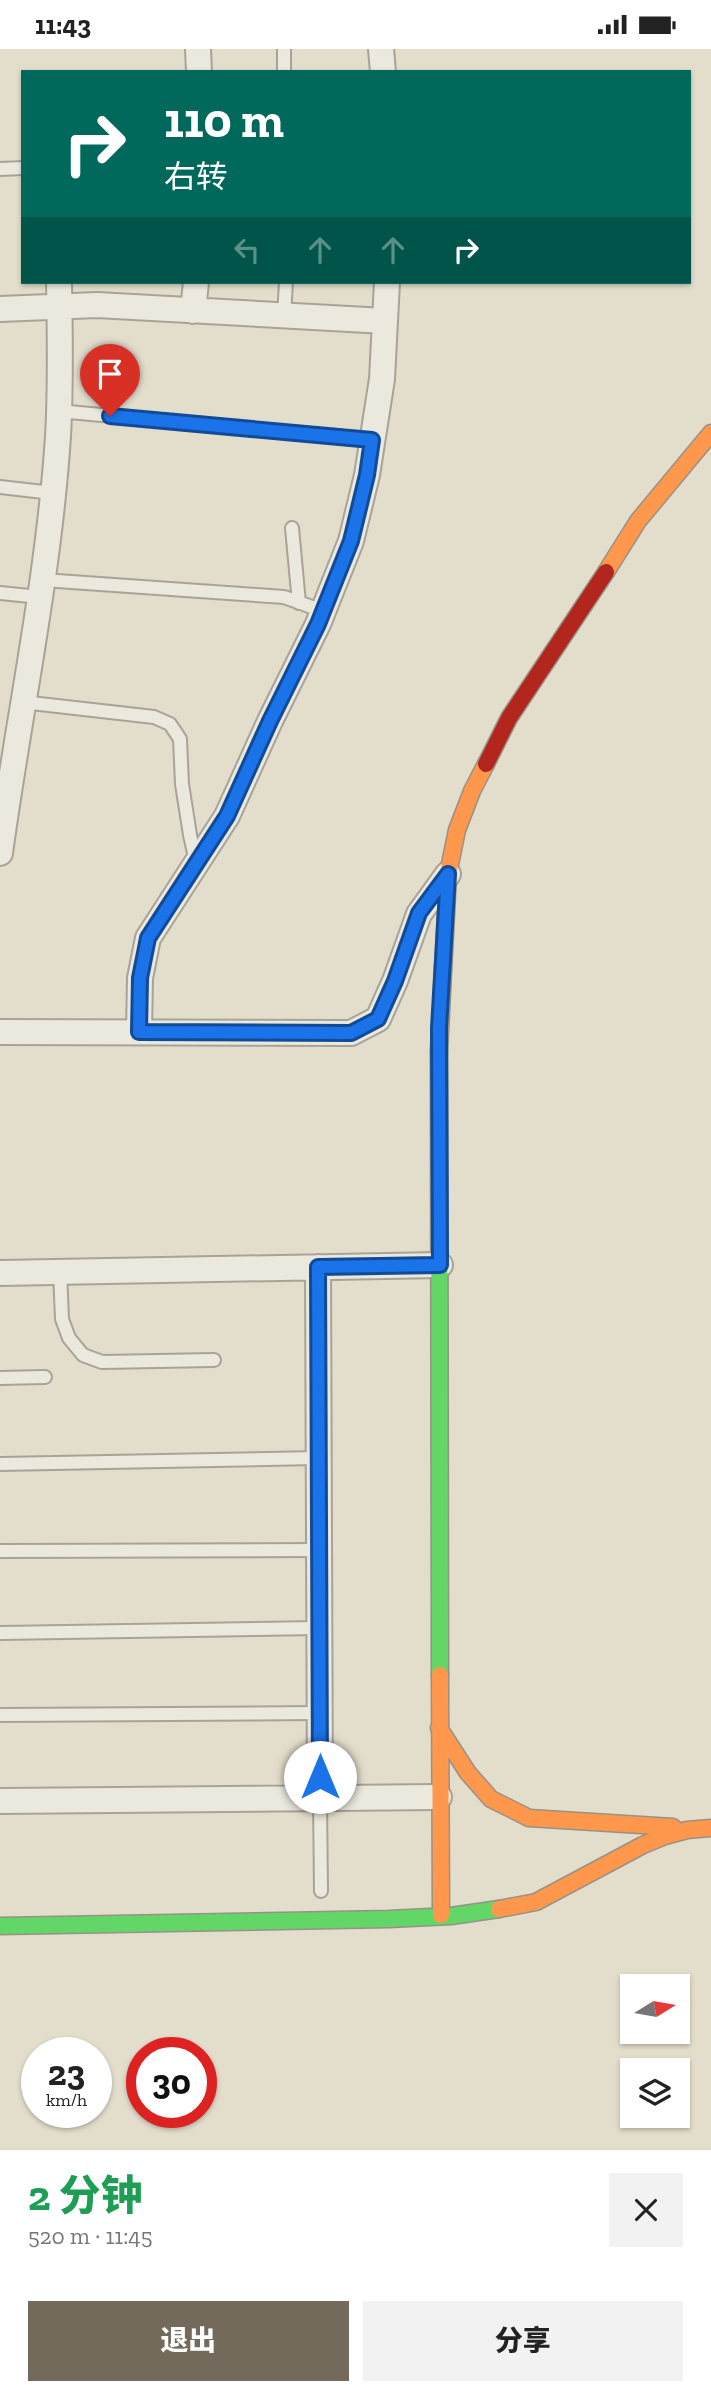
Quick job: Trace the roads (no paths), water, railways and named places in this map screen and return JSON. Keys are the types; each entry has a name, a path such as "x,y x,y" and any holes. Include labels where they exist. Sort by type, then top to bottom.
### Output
{"street":[{"path":"198,49 199,70"},
{"path":"381,49 383,70"},
{"path":"193,311 196,284"},
{"path":"139,1032 140,978 148,938 227,816 323,611 351,541 367,475 382,379 387,284"},
{"path":"0,853 6,757 22,702 41,589 52,493 58,411 59,293"},
{"path":"0,309 59,293 193,311 386,321"},
{"path":"441,1915 439,1028 448,874 457,830 472,791 509,718 584,609 638,521 711,433"},
{"path":"0,1032 351,1033 378,1019 395,981 419,913 448,874"},
{"path":"0,1273 440,1265"},
{"path":"318,1267 320,1798"},
{"path":"439,1728 468,1773 491,1799 529,1818 711,1828"},
{"path":"0,1801 439,1797"},
{"path":"0,1926 277,1922 486,1912 535,1902 588,1877 631,1849 694,1828"}],"lane":[{"path":"284,49 285,70"},
{"path":"0,169 21,168"},
{"path":"284,316 286,284"},
{"path":"58,411 372,440"},
{"path":"0,487 52,493"},
{"path":"292,528 299,603"},
{"path":"0,593 41,589 284,597 323,611"},
{"path":"22,702 155,717 170,724 180,739 182,784 197,862"},
{"path":"60,1272 62,1319 69,1338 83,1355 102,1362 214,1360"},
{"path":"0,1378 45,1377"},
{"path":"0,1464 318,1458"},
{"path":"0,1551 319,1550"},
{"path":"0,1633 319,1628"},
{"path":"0,1715 320,1713"},
{"path":"320,1798 321,1891"}]}
